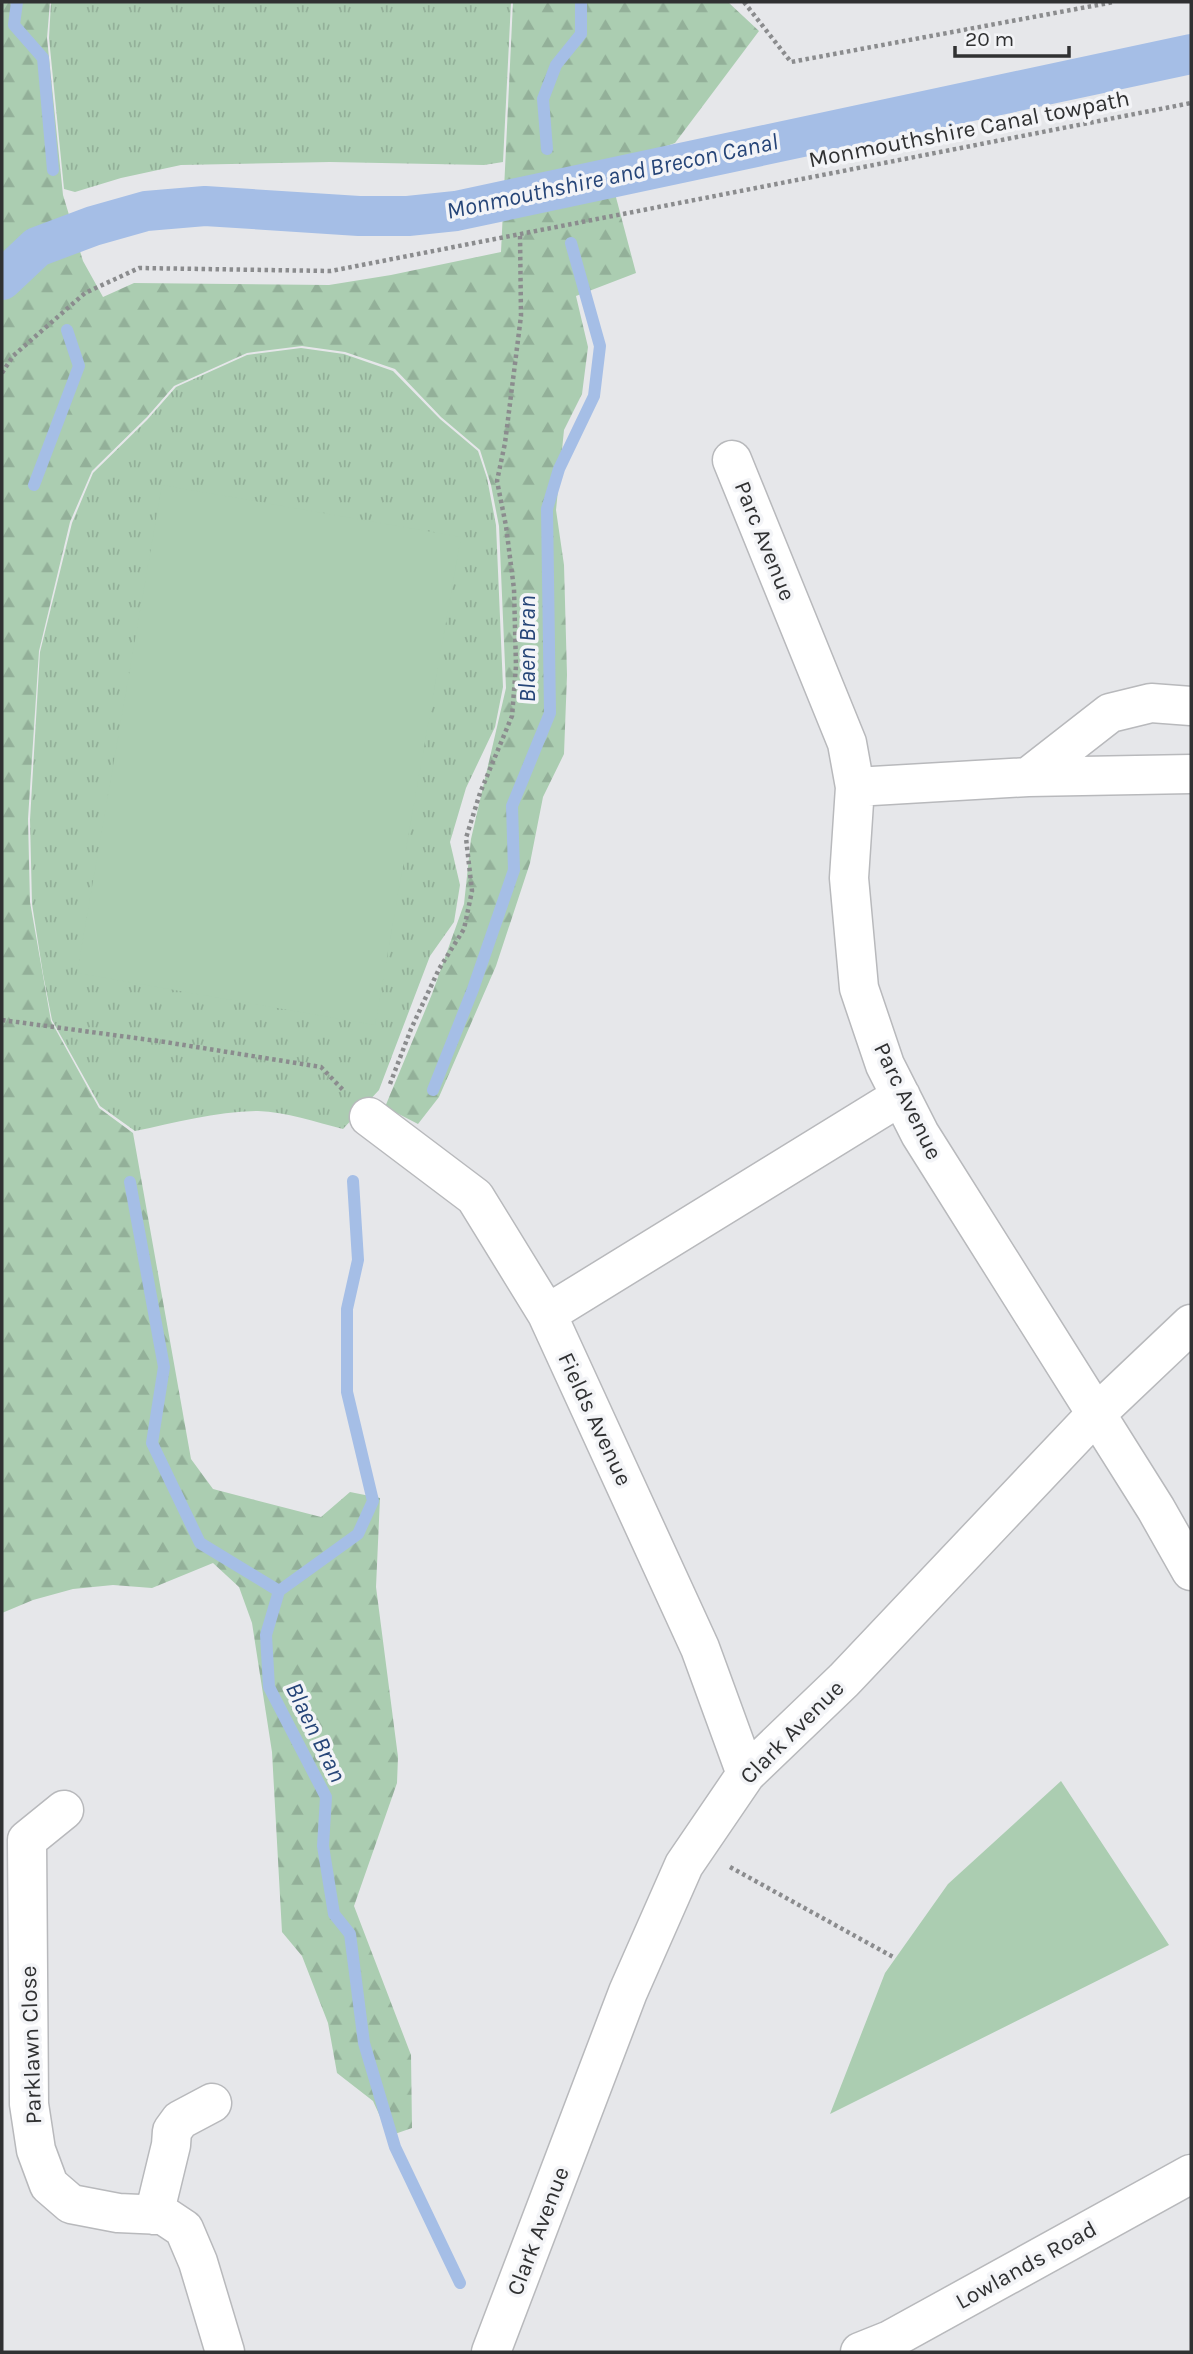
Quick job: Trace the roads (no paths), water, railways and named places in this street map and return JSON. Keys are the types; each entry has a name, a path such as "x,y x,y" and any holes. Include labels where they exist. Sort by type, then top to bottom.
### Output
{"street":[{"name":"Parc Avenue","path":"732,460 847,743 855,787 849,878 859,988 885,1065 920,1134 1156,1509 1191,1571"},
{"path":"1028,777 1110,713 1151,703 1191,706"},
{"path":"855,787 1028,777 1191,774"},
{"path":"547,1314 901,1096"},
{"name":"Fields Avenue","path":"369,1117 475,1197 547,1314 700,1648 746,1774"},
{"name":"Clark Avenue","path":"491,2352 628,1992 684,1865 696,1847 746,1774 844,1680 1095,1415 1191,1324"},
{"name":"Parklawn Close","path":"64,1810 27,1840 29,2104 36,2150 49,2185 71,2204 118,2213 163,2215 184,2229 198,2262 225,2352"},
{"path":"153,2215 171,2146 172,2131 180,2120 212,2103"},
{"name":"Lowlands Road","path":"860,2352 890,2340 1191,2174"}],"waterway":[{"path":"17,2 14,25 43,58 53,170"},
{"name":"Blaen Bran","path":"547,149 543,99 556,65 581,34 581,2"},
{"name":"Monmouthshire and Brecon Canal","path":"2,280 37,247 93,226 146,211 205,206 359,216 408,216 456,211 1191,54"},
{"name":"Blaen Bran","path":"433,1090 473,989 514,870 512,806 550,713 547,509 559,469 594,396 600,346 571,243"},
{"path":"34,485 79,366 67,330"},
{"name":"Blaen Bran","path":"353,1181 358,1260 347,1309 347,1392 373,1501 358,1534 279,1591 266,1635 269,1687 326,1797 323,1846 334,1914 350,1934 364,2043 395,2147 460,2283"},
{"path":"130,1182 164,1367 152,1443 200,1543 279,1591"}]}
